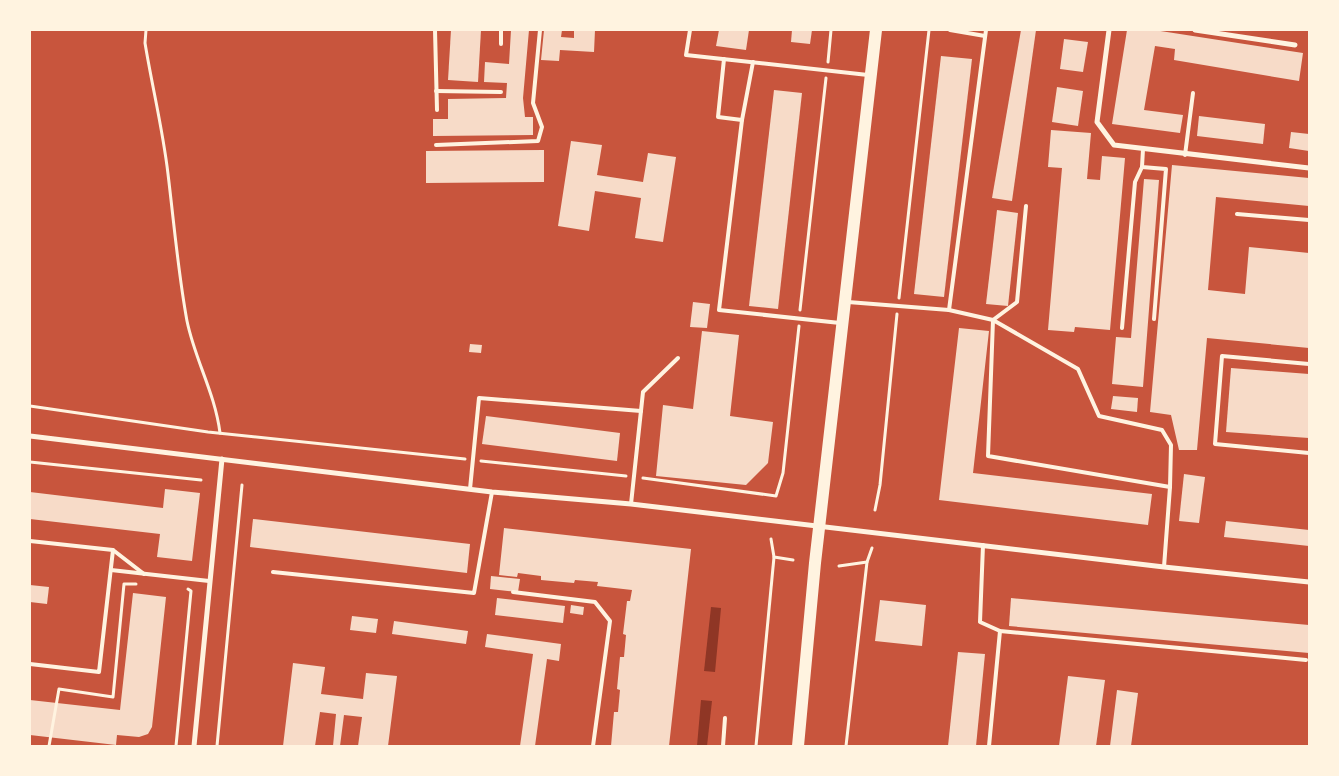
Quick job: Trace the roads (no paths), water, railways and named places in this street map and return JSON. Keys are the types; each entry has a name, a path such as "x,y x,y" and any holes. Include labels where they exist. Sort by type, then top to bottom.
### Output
{"main road":[{"path":"798,746 819,526 876,30"}],"street":[{"path":"1109,30 1097,122 1114,146 1309,168"},
{"path":"1195,30 1295,45"},
{"path":"30,436 492,492 630,504 1164,567 1309,582"},
{"path":"194,746 222,459"}],"lane":[{"path":"434,30 437,110"},
{"path":"500,44 502,30"},
{"path":"436,145 538,141 542,128 533,103 540,30"},
{"path":"690,30 686,55 827,69 872,76"},
{"path":"950,30 985,36"},
{"path":"949,310 986,30"},
{"path":"724,59 718,117 742,120"},
{"path":"754,62 742,120 719,310 842,324"},
{"path":"436,91 501,92"},
{"path":"1185,154 1193,93"},
{"path":"1122,328 1134,182 1142,167 1144,149"},
{"path":"1142,167 1166,169 1154,319"},
{"path":"993,320 1017,302 1026,206"},
{"path":"1237,214 1309,220"},
{"path":"845,302 949,310 993,320 1078,369 1099,416 1162,430 1171,445 1164,567"},
{"path":"993,320 988,456 1170,487"},
{"path":"1309,364 1222,356 1215,444 1309,453"},
{"path":"630,504 643,392 678,358"},
{"path":"470,489 479,398 641,411"},
{"path":"273,572 474,593 492,492"},
{"path":"30,541 113,550 144,574"},
{"path":"983,545 980,622 1000,631 1306,660"},
{"path":"30,664 99,672 113,550"},
{"path":"111,570 209,581"},
{"path":"513,592 595,602 610,621 594,746"},
{"path":"989,746 1000,631"},
{"path":"723,746 725,718"}]}
